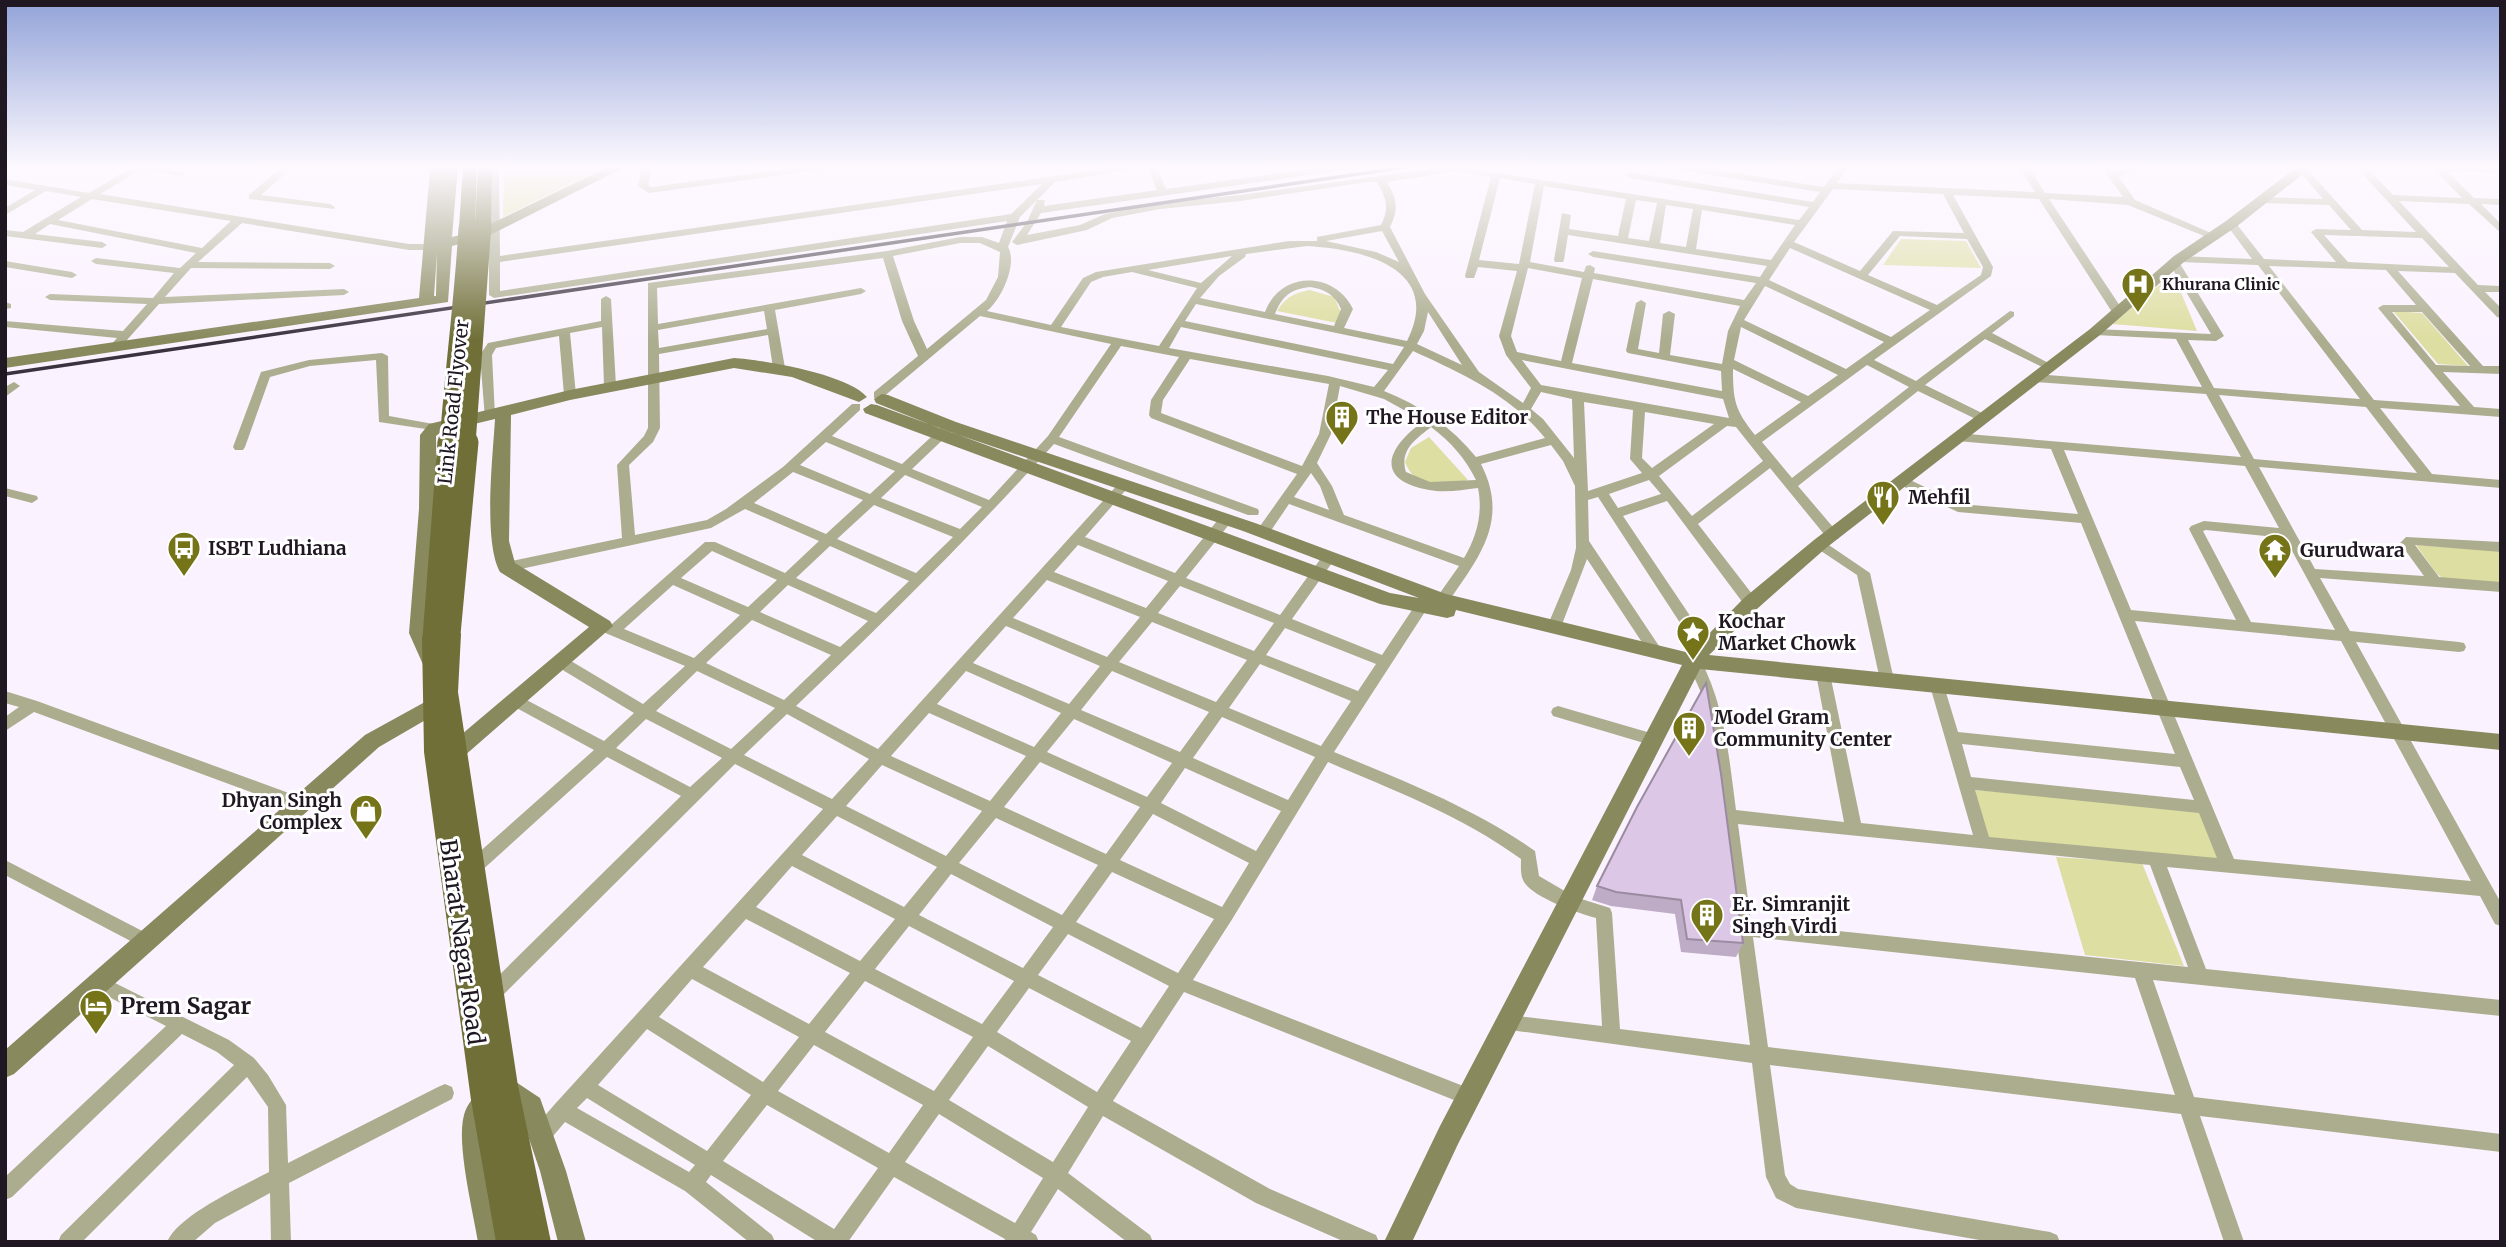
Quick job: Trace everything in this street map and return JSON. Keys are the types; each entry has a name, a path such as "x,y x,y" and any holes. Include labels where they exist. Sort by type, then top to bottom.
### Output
{"main road":[{"name":"Link Road Flyover","path":"442,636 453,371 462,310 467,224"},
{"name":"Link Road Flyover","path":"442,636 463,521 481,290 483,224"},
{"name":"Bharat Nagar Road","path":"442,636 432,664 435,752 497,1102"},
{"name":"Bharat Nagar Road","path":"442,636 447,692 491,995 497,1102"},
{"path":"497,1102 511,1242"},
{"path":"497,1102 536,1242"}],"street":[{"path":"25,235 44,224"},
{"path":"65,224 203,251"},
{"path":"119,341 185,268 234,224"},
{"path":"259,224 409,247 438,246 505,224"},
{"path":"438,224 443,299"},
{"path":"426,302 442,224"},
{"path":"490,224 495,260 494,295"},
{"path":"490,231 504,224"},
{"path":"495,260 741,224"},
{"path":"5,362 119,341 443,299 494,295 971,224"},
{"path":"507,567 701,527 731,513 980,313 995,296 1003,276 1009,224"},
{"path":"1005,251 1019,240 1029,224"},
{"path":"1019,240 1091,224"},
{"path":"1470,276 1484,224"},
{"path":"1532,224 1505,336 1512,355 1537,388 1639,409 1739,424"},
{"path":"1559,260 1565,224"},
{"path":"1622,240 1624,224"},
{"path":"1654,245 1658,224"},
{"path":"1690,251 1695,224"},
{"path":"1801,224 1738,321 1728,365 1727,396 1739,424 1791,485 1826,540 1863,573 1887,680"},
{"path":"1755,441 1891,341 1986,276 1988,267 1965,224"},
{"path":"2061,224 2118,312"},
{"path":"2185,224 2213,236"},
{"path":"1398,1242 1469,1097 1699,654 1751,603 1900,480 2095,332 2177,261 2231,224"},
{"path":"2231,224 2428,478"},
{"path":"2351,224 2359,233"},
{"path":"2416,224 2501,315"},
{"path":"1053,330 1087,280 1100,274 1312,242 1385,227"},
{"path":"1385,227 1410,274 1475,375"},
{"path":"1564,231 1773,264"},
{"path":"2345,266 2316,232 2426,235"},
{"path":"5,233 102,246"},
{"path":"1861,276 1896,233 1972,236"},
{"path":"1566,365 1597,236"},
{"path":"629,542 623,465 653,433 655,377 652,285 887,254 970,239 990,242 1005,251"},
{"path":"1312,242 1363,252 1410,274"},
{"path":"1787,243 1937,309"},
{"path":"1162,350 1211,275 1248,251"},
{"path":"887,254 908,321 924,356"},
{"path":"1592,254 1763,281 1891,341"},
{"path":"96,261 185,268 330,266"},
{"path":"2177,261 2458,270"},
{"path":"2095,332 2218,336 2177,261"},
{"path":"1474,262 1589,275 1747,304"},
{"path":"5,264 72,275"},
{"path":"2389,267 2479,369"},
{"path":"1130,268 1202,286"},
{"path":"1269,316 1274,301 1283,292 1294,287 1320,286 1333,290 1345,301 1348,309 1338,330"},
{"path":"2475,288 2501,289"},
{"path":"1376,393 1396,368 1422,316 1420,289"},
{"path":"652,328 861,291"},
{"path":"50,297 153,302 344,292"},
{"path":"606,299 610,386"},
{"path":"1193,300 1409,345 1475,375 1525,410 1554,440 1569,460 1582,491"},
{"path":"1628,376 1641,303"},
{"path":"769,307 779,368"},
{"path":"2426,309 2382,308 2471,411"},
{"path":"645,1018 764,1093 1020,1239 1100,1104 1224,916 1323,756 1385,662 1431,600 1467,564 1479,543 1485,523 1487,500 1474,462 1432,421 1376,393 1187,354 1117,343 980,313"},
{"path":"1664,357 1669,314"},
{"path":"1791,485 2010,314"},
{"path":"1738,321 1846,374"},
{"path":"607,323 497,343 486,355 496,414 500,541 507,567 609,627 695,664 786,707 879,757 1224,916"},
{"path":"1178,323 1396,368"},
{"path":"5,324 119,341"},
{"path":"564,331 570,395"},
{"path":"653,352 773,331"},
{"path":"1984,334 2043,373 2213,392 2501,413"},
{"path":"2180,336 2501,919"},
{"path":"491,995 692,795 878,620 991,506 1052,439 1117,343"},
{"path":"1632,351 1728,365 1808,401"},
{"path":"1187,354 1157,400 1155,415 1308,468 1326,486 1338,515"},
{"path":"1512,355 1727,396"},
{"path":"239,447 265,374 309,363 382,356 383,419 435,428 610,386 734,363 756,363 779,368 1033,462 1125,484 1263,532 1474,617 1528,621 1656,652 1699,654 1823,674 2501,742"},
{"path":"1866,360 1982,418"},
{"path":"2433,368 2501,370"},
{"path":"1263,532 1308,468 1325,434 1335,383"},
{"path":"1525,410 1537,388"},
{"path":"1555,627 1578,570 1583,542 1578,397"},
{"path":"1639,409 1636,459 1692,522 1751,603"},
{"path":"1432,421 1399,450 1396,458 1401,474 1414,482 1435,488 1482,482"},
{"path":"1582,491 1601,492 1651,475 1723,423"},
{"path":"432,664 418,633 428,509 429,435 435,428"},
{"path":"472,868 605,748 944,431"},
{"path":"824,437 991,506"},
{"path":"1956,438 2501,484"},
{"path":"1052,439 1253,512"},
{"path":"1474,462 1554,440"},
{"path":"2056,446 2229,866"},
{"path":"1692,522 1771,461"},
{"path":"1033,462 1112,499 1387,599 1431,600"},
{"path":"790,466 961,535"},
{"path":"1900,480 1958,508 2085,519"},
{"path":"541,1135 1125,484"},
{"path":"5,492 32,499"},
{"path":"1601,492 1699,654 1714,712 1776,1177 1783,1191 1796,1198 2050,1242"},
{"path":"1615,514 1670,496"},
{"path":"1287,499 1338,515 1467,564"},
{"path":"743,503 917,579"},
{"path":"692,1184 1226,519"},
{"path":"2245,626 2196,529 2204,525 2289,534"},
{"path":"701,527 710,545 878,620"},
{"path":"1076,539 1385,662"},
{"path":"2435,582 2408,541 2501,547"},
{"path":"1583,542 1656,652"},
{"path":"456,751 561,662 671,579 710,545"},
{"path":"584,1086 837,1242 1062,924 1329,557"},
{"path":"2311,573 2501,587"},
{"path":"1045,574 1362,699"},
{"path":"671,579 842,654"},
{"path":"2127,615 2459,647"},
{"path":"1003,619 1323,756 1452,808 1504,838 1529,856 1530,877 1533,881 1570,903 1604,913 1611,1034"},
{"path":"561,662 643,711 1181,983 1469,1097"},
{"path":"963,664 1291,808"},
{"path":"1823,674 1854,830"},
{"path":"1937,686 1983,843"},
{"path":"5,697 299,804"},
{"path":"516,701 692,795"},
{"path":"5,725 32,705"},
{"path":"5,1066 372,741 434,705"},
{"path":"926,705 1150,805 1259,860"},
{"path":"1558,712 1654,740"},
{"path":"1952,737 2184,761"},
{"path":"1966,783 2204,807"},
{"path":"1728,816 1983,843 2484,889"},
{"path":"790,857 1145,1039"},
{"path":"2156,859 2200,976"},
{"path":"5,867 146,941"},
{"path":"743,909 861,973 984,1034 1100,1104 1263,1196 1369,1242"},
{"path":"1744,929 2501,1008"},
{"path":"689,968 936,1102 1057,1177 1143,1242"},
{"path":"2141,970 2234,1242"},
{"path":"99,983 180,1024 248,1064 277,1105 281,1242"},
{"path":"1509,1023 2501,1143"},
{"path":"5,1190 180,1024"},
{"path":"68,1242 248,1064"},
{"path":"177,1242 208,1216 445,1093"},
{"path":"497,1102 531,1107 572,1242"},
{"name":"Bharat Nagar Road","path":"492,1242 475,1137 476,1116 497,1102"},
{"path":"562,1110 692,1184 765,1242"}],"green space":[{"path":"1901,239 1966,241 1981,268 1883,265"},
{"path":"2169,277 2175,278 2197,331 2112,324"},
{"path":"1310,290 1334,297 1341,313 1337,323 1277,311 1291,296"},
{"path":"2393,311 2422,313 2468,366 2438,364"},
{"path":"1429,437 1468,480 1431,484 1410,471 1405,462 1411,448"},
{"path":"2416,545 2501,551 2501,584 2444,579 2437,574"},
{"path":"1973,790 2199,807 2222,863 1987,840"},
{"path":"2056,857 2142,863 2184,966 2085,955"}],"building":[{"name":"Model Gram Community Center","path":"1706,683 1743,943 1687,939 1681,900 1616,892 1597,886 1637,807"}],"railway":[{"path":"5,374 1018,224"}],"place":[{"name":"Khurana Clinic","path":"2138,314"},
{"name":"The House Editor","path":"1342,447"},
{"name":"Mehfil","path":"1883,527"},
{"name":"ISBT Ludhiana","path":"184,578"},
{"name":"Gurudwara","path":"2275,580"},
{"name":"Kochar Market Chowk","path":"1693,662"},
{"name":"Model Gram Community Center","path":"1689,758"},
{"name":"Dhyan Singh Complex","path":"366,841"},
{"name":"Er. Simranjit Singh Virdi","path":"1707,945"},
{"name":"Prem Sagar","path":"96,1036"}]}
